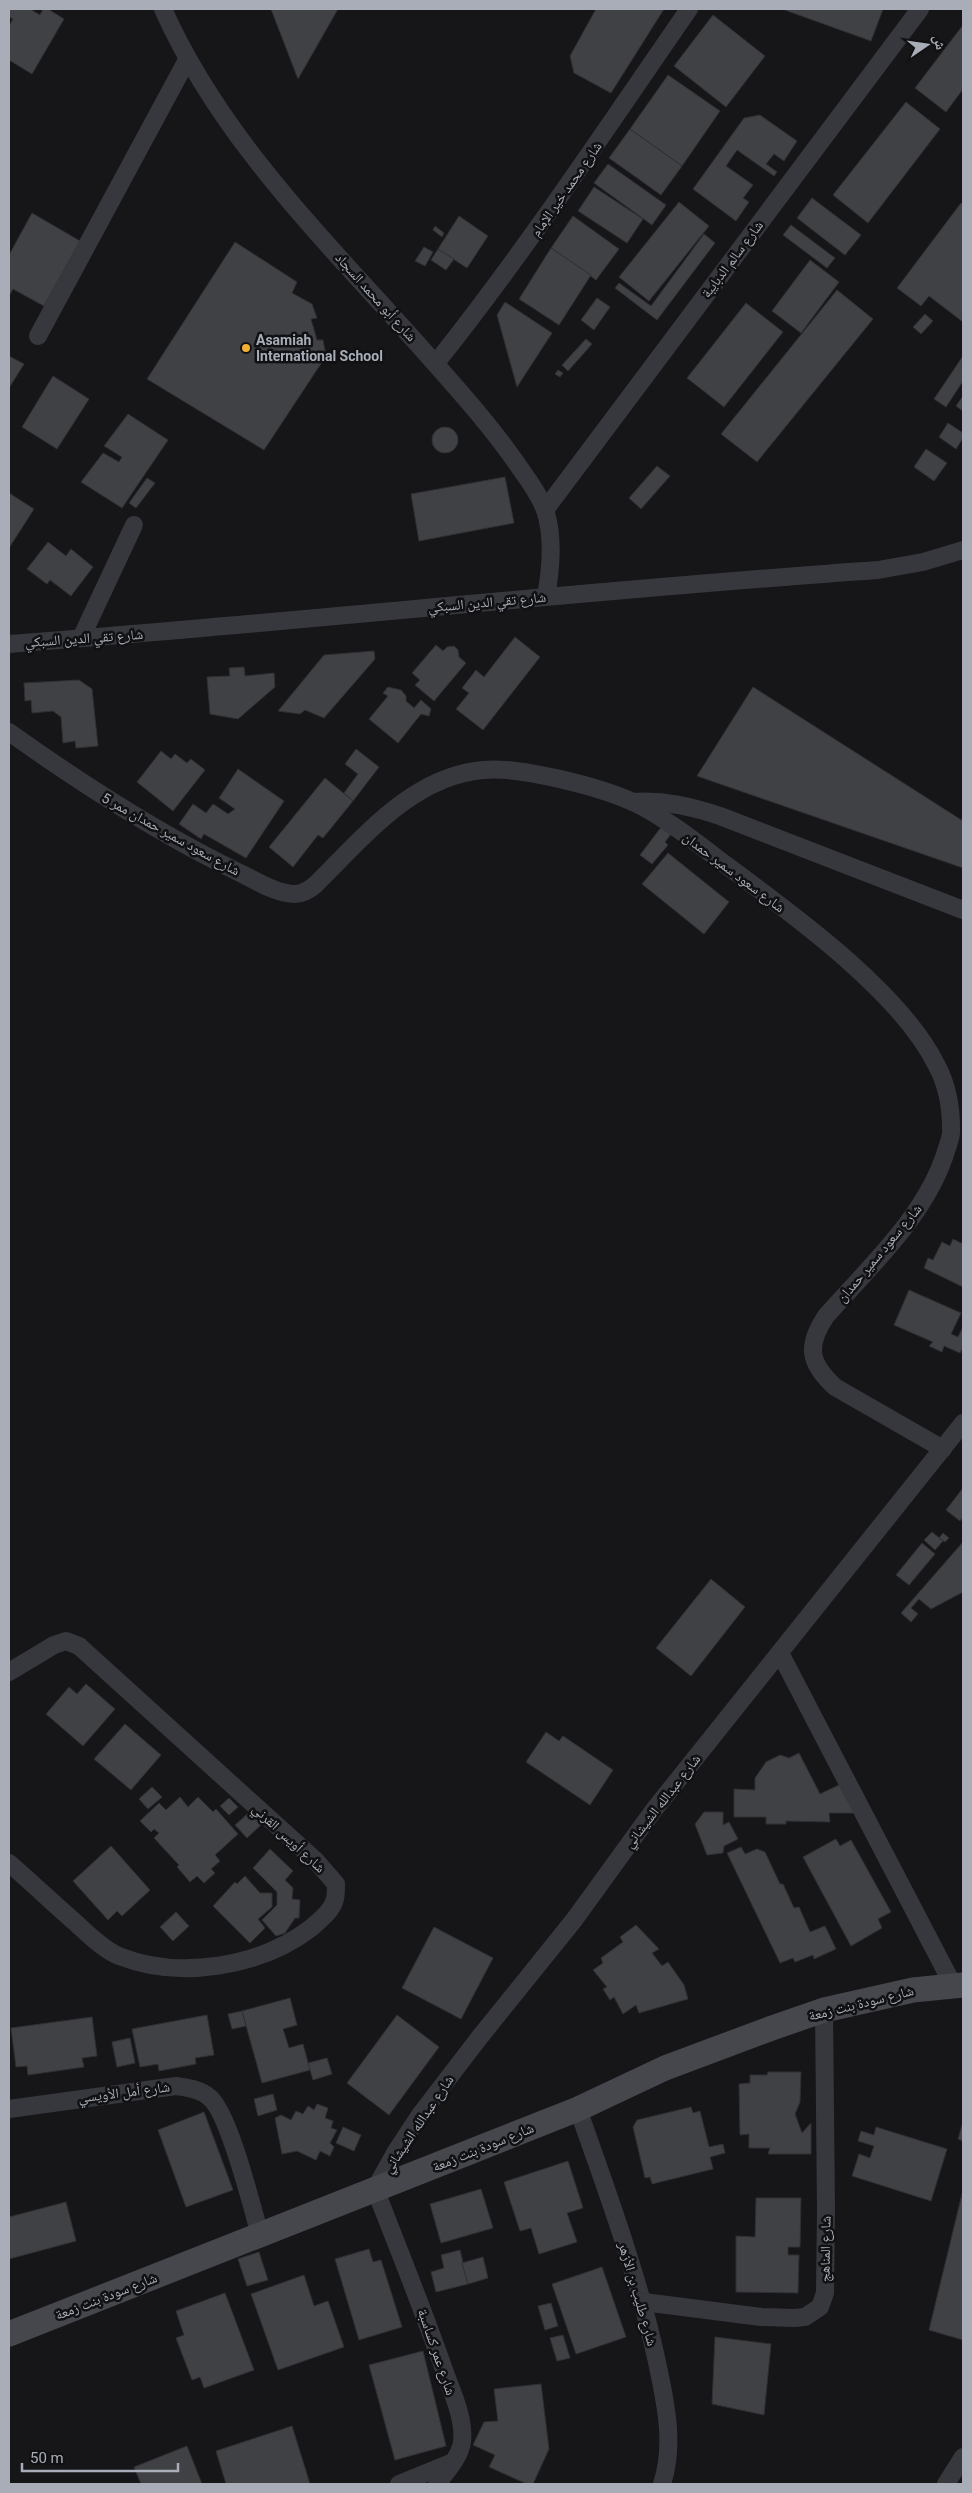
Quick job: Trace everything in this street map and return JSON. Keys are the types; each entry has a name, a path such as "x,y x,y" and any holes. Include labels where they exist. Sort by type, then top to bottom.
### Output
{"street":[{"name":"شارع أبو محمد السجاد","path":"163,9 187,60 262,167 295,208 436,363 505,446 545,510 550,544 550,573 546,596"},
{"name":"شارع محمد خير الإمام","path":"436,363 492,293 539,229 688,9"},
{"name":"شارع سالم الدبايبة","path":"545,510 920,9"},
{"path":"38,336 187,60"},
{"path":"81,638 134,525"},
{"name":"شارع تقي الدين السبكي","path":"9,644 546,596 878,570 923,562 963,550"},
{"name":"شارع سعود سمير حمدان ممر 5","path":"9,732 125,812 231,869 264,885 294,894 306,892 315,885"},
{"name":"شارع سعود سمير حمدان","path":"315,885 401,804 440,781 463,773 507,770 573,783 632,802 656,815 754,886 848,962 893,1006 922,1040 938,1066 947,1092 952,1131 945,1155 930,1188 908,1222 826,1316 817,1331 812,1348 820,1373 835,1387 943,1449"},
{"name":"شارع سعود سمير حمدان","path":"632,802 656,801 687,805 963,910"},
{"name":"شارع عبدالله الشيشاني","path":"375,2189 395,2153 438,2092 574,1920 652,1811 780,1654 963,1423"},
{"name":"شارع أويس القرني","path":"9,1672 54,1645 66,1641 78,1646 316,1861 336,1884 335,1900 324,1918 278,1948 255,1957 228,1963 174,1967 143,1963 117,1956 95,1940 9,1863"},
{"path":"780,1654 958,1985"},
{"name":"شارع سودة بنت زمعة","path":"9,2334 578,2109 665,2068 824,2010 913,1990 958,1985"},
{"name":"شارع المناهج","path":"644,2302 762,2317 794,2318 805,2316 820,2307 825,2293 826,2229 824,2010"},
{"name":"شارع أمل الأويسي","path":"9,2109 176,2086 196,2090 210,2098 224,2120 260,2234"},
{"name":"شارع طليب بن الأزهر","path":"578,2109 644,2302 668,2425 667,2470 662,2484"},
{"name":"شارع عمر كساسبة","path":"375,2189 416,2293 454,2400 462,2429 462,2444 454,2462 437,2484"},
{"path":"946,2484 963,2457"},
{"path":"399,2484 454,2462"}],"building":[{"path":"9,9 30,9 40,15 43,9 48,9 64,19 32,74 9,60 9,26 13,19 9,17"},
{"path":"271,9 338,9 298,79"},
{"path":"596,9 664,9 611,93 574,73 570,56"},
{"path":"782,9 883,9 871,41"},
{"path":"713,15 765,56 726,107 674,66"},
{"path":"963,25 963,89 946,112 915,88"},
{"path":"668,75 720,111 682,166 630,129"},
{"path":"906,102 940,129 868,223 833,195"},
{"path":"760,115 797,141 784,161 774,154 766,164 777,172 774,176 737,150 726,166 753,185 743,198 749,202 736,221 693,189 744,118"},
{"path":"630,129 682,166 661,195 609,158"},
{"path":"608,164 666,205 652,225 594,183"},
{"path":"594,187 643,219 627,243 578,211"},
{"path":"812,198 861,235 845,255 797,218"},
{"path":"679,202 709,226 649,301 619,277"},
{"path":"961,203 963,205 963,322 929,296 921,306 897,288"},
{"path":"32,213 80,241 44,306 13,289 9,296 9,255"},
{"path":"459,216 488,236 467,268 438,249"},
{"path":"573,216 619,249 596,280 551,248"},
{"path":"791,225 835,258 827,268 783,235"},
{"path":"435,226 444,233 442,237 433,230"},
{"path":"704,234 715,243 657,320 615,288 619,283 651,306"},
{"name":"Asamiah International School","path":"235,242 297,282 292,293 312,304 317,318 311,319 317,340 323,340 326,356 264,450 147,379"},
{"path":"424,247 433,252 425,266 415,261"},
{"path":"551,248 591,275 559,325 519,299"},
{"path":"438,249 454,259 446,270 431,260"},
{"path":"810,260 839,282 801,333 772,311"},
{"path":"837,290 873,319 757,462 721,434"},
{"path":"597,298 610,307 594,330 581,320"},
{"path":"505,302 552,333 517,387 497,315"},
{"path":"746,303 783,332 724,407 687,378"},
{"path":"925,314 933,321 921,334 913,327"},
{"path":"586,339 592,344 568,371 562,365"},
{"path":"9,356 24,364 9,388"},
{"path":"963,356 963,381 946,407 934,399"},
{"path":"558,370 563,373 560,377 555,374"},
{"path":"53,376 89,399 57,449 22,427"},
{"path":"963,396 963,411 956,406"},
{"path":"128,414 168,440 122,508 81,482 103,453 119,462 122,457 104,446"},
{"path":"948,423 963,433 963,438 956,449 939,437"},
{"path":"445,427 454,431 458,440 454,449 445,453 436,449 432,440 436,431"},
{"path":"926,449 947,463 934,481 914,467"},
{"path":"657,466 670,476 641,509 629,498"},
{"path":"505,477 514,523 419,541 411,494"},
{"path":"147,478 155,483 136,508 129,503"},
{"path":"9,493 34,509 9,548"},
{"path":"48,542 66,556 71,549 93,567 71,596 50,580 47,584 27,569"},
{"path":"515,637 540,657 483,730 456,709 469,693 462,688 476,670 484,677"},
{"path":"436,645 443,651 447,647 454,646 458,650 459,657 466,663 434,701 415,685 420,680 412,673"},
{"path":"374,651 375,659 324,718 305,710 300,714 278,711 324,655"},
{"path":"244,667 245,676 274,673 275,687 238,719 210,714 207,677 230,676 229,668"},
{"path":"79,680 92,689 98,746 76,748 75,741 63,743 61,717 53,711 32,713 31,700 25,701 24,683"},
{"path":"388,687 401,690 406,696 406,701 414,708 421,700 431,709 429,716 421,714 398,743 369,719 388,696 383,693"},
{"path":"753,687 963,821 963,868 697,776"},
{"path":"356,749 379,767 353,801 344,793 358,774 345,764"},
{"path":"161,751 171,759 175,754 187,763 191,759 205,770 173,811 137,782"},
{"path":"238,769 284,801 246,858 204,834 201,839 179,824 193,804 206,813 213,804 228,814 235,809 219,798"},
{"path":"325,778 353,801 323,838 318,835 293,867 269,847"},
{"path":"662,826 671,834 665,842 668,845 652,864 640,855"},
{"path":"668,853 729,902 704,934 642,884"},
{"path":"953,1239 963,1244 963,1287 924,1268 928,1258 933,1260 942,1242 950,1246"},
{"path":"909,1290 961,1313 951,1334 958,1337 963,1327 963,1347 960,1353 944,1346 942,1352 929,1346 933,1342 894,1325"},
{"path":"963,1488 963,1517 960,1521 946,1510"},
{"path":"932,1532 943,1541 935,1550 924,1540"},
{"path":"943,1533 949,1538 945,1542 939,1538"},
{"path":"963,1542 963,1592 931,1609 919,1599 911,1608 918,1614 911,1622 901,1613"},
{"path":"922,1543 935,1554 909,1585 896,1575"},
{"path":"711,1579 745,1607 691,1676 656,1648"},
{"path":"86,1684 115,1709 83,1746 46,1714 69,1687 77,1694"},
{"path":"125,1724 161,1755 131,1790 94,1759"},
{"path":"546,1732 559,1741 563,1736 613,1770 590,1805 526,1762"},
{"path":"799,1753 820,1794 839,1785 857,1813 829,1813 830,1822 786,1821 786,1824 766,1824 766,1817 734,1817 734,1789 755,1790 755,1778 766,1762 780,1755 789,1758"},
{"path":"152,1787 162,1797 148,1809 139,1799"},
{"path":"180,1797 188,1807 198,1797 213,1812 216,1809 238,1834 215,1855 220,1861 211,1869 215,1873 204,1883 197,1876 190,1882 177,1867 179,1865 154,1838 159,1833 154,1829 151,1832 140,1821 159,1803 166,1810"},
{"path":"229,1798 238,1807 229,1815 220,1806"},
{"path":"252,1810 263,1823 247,1838 235,1825"},
{"path":"704,1812 723,1812 723,1825 729,1822 738,1839 724,1846 723,1853 707,1855 695,1824"},
{"path":"836,1839 840,1846 851,1840 891,1912 878,1919 882,1928 851,1946 803,1857"},
{"path":"111,1846 150,1890 122,1916 117,1911 108,1920 73,1881"},
{"path":"741,1847 745,1854 757,1849 765,1852 794,1908 799,1907 810,1932 825,1926 836,1949 814,1959 813,1955 795,1962 793,1958 780,1963 727,1853"},
{"path":"270,1849 293,1871 285,1880 293,1888 292,1899 300,1900 299,1918 295,1918 285,1933 276,1936 262,1920 277,1905 277,1892 253,1868"},
{"path":"245,1876 260,1893 272,1893 272,1907 258,1919 265,1928 250,1943 213,1906 235,1882 237,1884"},
{"path":"176,1912 189,1926 173,1941 160,1927"},
{"path":"636,1925 659,1949 652,1953 662,1966 668,1962 684,1985 688,1999 639,2013 636,2005 623,2014 614,1997 610,2000 603,1989 607,1987 593,1970 603,1963 601,1958 623,1942 620,1937"},
{"path":"434,1927 493,1958 461,2019 402,1988"},
{"path":"290,1998 297,2025 283,2029 289,2048 303,2044 310,2070 262,2083 242,2011"},
{"path":"242,2011 246,2026 232,2029 228,2014"},
{"path":"207,2015 214,2055 195,2058 196,2064 159,2071 158,2064 140,2067 132,2029"},
{"path":"397,2015 439,2047 389,2115 347,2083"},
{"path":"92,2017 97,2056 82,2058 84,2067 28,2075 27,2066 16,2067 11,2028"},
{"path":"130,2038 135,2063 117,2067 112,2042"},
{"path":"327,2058 332,2074 313,2080 308,2063"},
{"path":"768,2072 801,2072 800,2102 795,2114 802,2133 811,2123 811,2154 768,2154 770,2148 749,2148 749,2134 740,2135 739,2084 750,2083 750,2075 767,2075"},
{"path":"273,2094 277,2110 258,2116 254,2099"},
{"path":"317,2104 328,2108 325,2118 333,2121 331,2128 337,2130 330,2143 334,2147 330,2156 320,2151 316,2160 297,2151 282,2154 275,2118 281,2115 291,2120 296,2111 303,2114 308,2106 314,2110"},
{"path":"691,2107 693,2113 700,2111 709,2147 723,2144 725,2153 710,2157 713,2169 652,2184 650,2177 645,2178 633,2127 637,2120"},
{"path":"204,2112 233,2190 186,2207 158,2130"},
{"path":"963,2122 963,2141 958,2139"},
{"path":"343,2127 361,2135 354,2151 336,2143"},
{"path":"876,2127 947,2149 931,2201 852,2176 859,2154 870,2158 874,2146 858,2141 861,2131 874,2135"},
{"path":"568,2161 583,2208 567,2213 577,2242 539,2254 531,2228 520,2231 504,2182"},
{"path":"481,2189 493,2228 441,2243 430,2204"},
{"path":"963,2190 963,2340 929,2330"},
{"path":"756,2198 801,2198 800,2247 788,2247 788,2255 799,2255 798,2293 736,2292 736,2236 755,2237"},
{"path":"66,2202 76,2241 9,2259 9,2217"},
{"path":"369,2249 373,2262 381,2260 402,2327 359,2340 335,2259"},
{"path":"460,2250 468,2284 436,2292 431,2272 444,2268 441,2255"},
{"path":"259,2252 268,2280 247,2286 238,2259"},
{"path":"483,2257 488,2278 468,2284 462,2263"},
{"path":"602,2267 626,2337 576,2354 552,2284"},
{"path":"304,2275 314,2306 328,2301 344,2347 278,2370 251,2294"},
{"path":"225,2293 254,2370 204,2388 200,2377 192,2380 176,2338 184,2335 176,2311"},
{"path":"551,2303 558,2326 545,2330 538,2306"},
{"path":"563,2335 570,2358 557,2361 550,2338"},
{"path":"715,2337 771,2344 764,2415 712,2404"},
{"path":"423,2351 446,2446 395,2460 369,2365"},
{"path":"541,2384 549,2449 533,2484 527,2484 489,2467 495,2455 473,2445 484,2422 498,2421 494,2389"},
{"path":"292,2426 310,2484 226,2484 216,2451"},
{"path":"187,2446 202,2484 141,2484 134,2467"}],"place":[{"name":"Asamiah International School","path":"246,348"}]}
